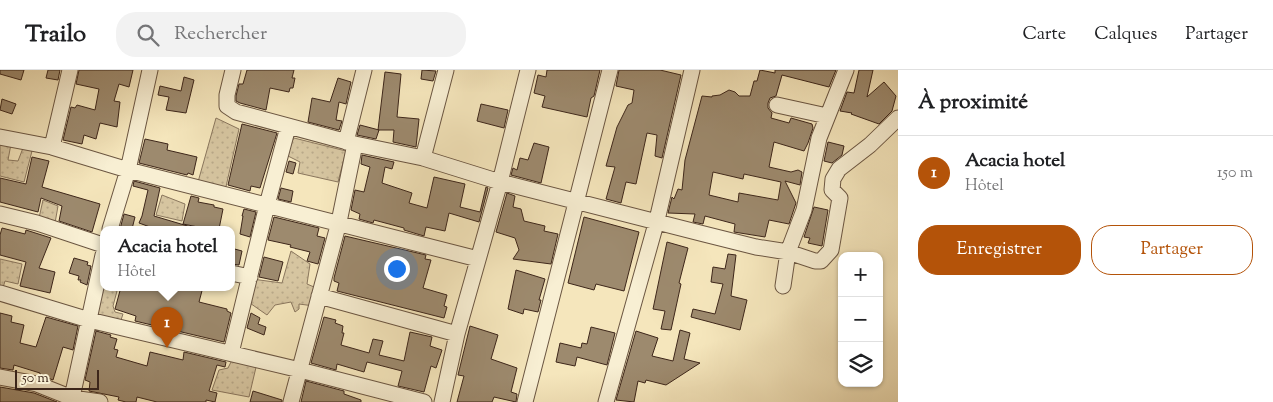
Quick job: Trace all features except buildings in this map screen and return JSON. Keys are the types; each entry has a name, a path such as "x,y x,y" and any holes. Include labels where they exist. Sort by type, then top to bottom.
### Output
{"street":[{"path":"52,147 70,70"},
{"path":"111,226 128,170 150,70"},
{"path":"234,70 227,96 227,106 236,112 351,143 423,158 500,182 756,246 788,252 815,261 821,261 831,250 840,198 832,190 833,179 839,170 870,145 898,118"},
{"path":"292,402 339,222 364,70"},
{"path":"423,158 446,70"},
{"path":"442,402 457,334 500,182 528,70"},
{"path":"525,402 610,70"},
{"path":"606,402 657,220 692,70"},
{"path":"784,286 788,252 804,210 819,138 846,70"},
{"path":"777,105 827,116"},
{"path":"231,353 288,127"},
{"path":"0,136 52,147 128,170 339,222 478,259"},
{"path":"0,214 37,223 100,244"},
{"path":"72,400 100,269"},
{"path":"235,274 250,277"},
{"path":"0,293 89,320 231,353 424,402"},
{"path":"319,296 457,334"},
{"path":"0,377 37,384 72,400 100,402"}],"shaded area":[{"path":"216,118 239,129 225,191 198,182"},
{"path":"294,138 346,151 338,182 298,173 300,162 284,154"},
{"path":"0,141 11,144 8,160 18,161 23,148 32,151 24,182 0,176"},
{"path":"162,195 185,204 182,221 156,215"},
{"path":"43,200 58,206 55,223 39,218"},
{"path":"291,251 310,264 307,284 314,287 314,306 299,304 299,309 295,312 291,302 275,305 267,315 247,301 252,279 282,283"},
{"path":"0,259 22,264 18,284 5,281 2,291 0,291"},
{"path":"100,287 100,291 117,291 113,306 115,312 123,314 120,323 93,315"},
{"path":"234,356 257,363 249,397 212,390 219,370 228,368"}],"place":[{"name":"Acacia hotel","path":"167,348"}]}
